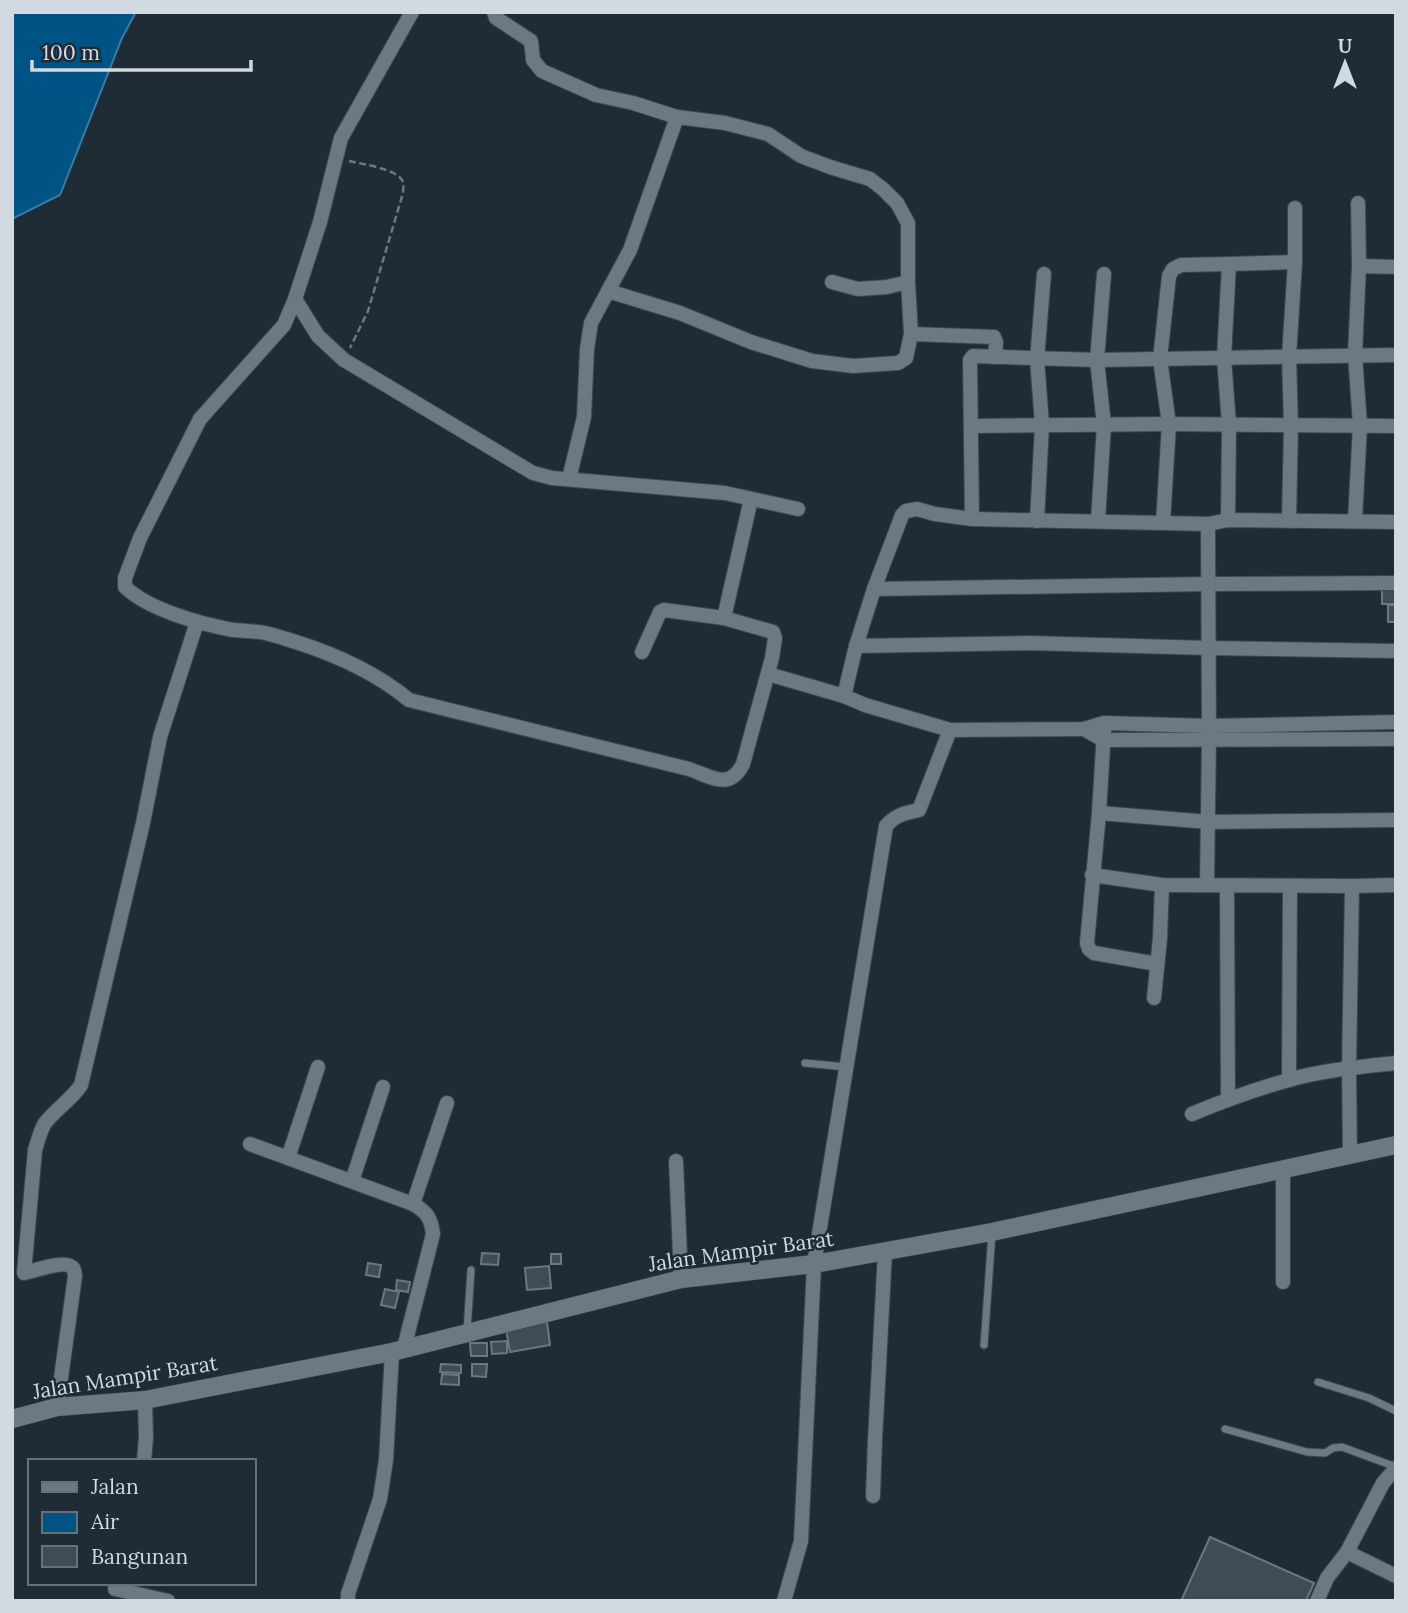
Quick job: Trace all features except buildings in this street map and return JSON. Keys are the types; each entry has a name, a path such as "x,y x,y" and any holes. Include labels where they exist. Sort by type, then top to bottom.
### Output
{"street":[{"path":"412,12 341,138 320,222 284,325 200,419 140,538 125,578 125,587 142,600 197,622 264,633 323,650 372,673 409,700 690,769 719,780 735,777 743,764 768,674 774,646 773,632 724,618 664,610 660,612 642,652"},
{"path":"494,12 496,18 531,41 533,60 542,71 596,95 677,117 725,123 768,134 801,156 870,179 897,203 908,223 911,334 906,358 898,363 853,366 812,361 751,342 680,313 608,291"},
{"path":"569,479 584,417 591,323 630,250 677,117"},
{"path":"1355,520 1360,425 1355,355 1359,267 1358,203"},
{"path":"1289,521 1289,357 1295,262 1295,208"},
{"path":"1163,523 1169,424 1160,359 1169,276 1173,269 1181,265 1295,262"},
{"path":"1228,520 1229,424 1224,358 1229,264"},
{"path":"1359,267 1396,267"},
{"path":"1037,521 1042,425 1037,359 1044,274"},
{"path":"1098,522 1104,425 1097,359 1104,274"},
{"path":"832,282 858,289 908,282"},
{"path":"295,299 318,336 344,360 533,473 552,478 725,493 797,509"},
{"path":"911,334 994,337 995,357"},
{"path":"972,519 970,360 975,356 1160,359 1396,355"},
{"path":"972,426 1396,426"},
{"path":"724,618 751,499"},
{"path":"844,696 874,589 899,520 906,511 917,509 972,519 1037,521 1208,524 1228,520 1396,522"},
{"path":"1207,884 1208,524"},
{"path":"874,589 1396,583"},
{"path":"57,1407 75,1276 71,1266 64,1264 18,1274 35,1150 45,1124 73,1098 81,1085 143,822 160,737 197,622"},
{"path":"856,646 1029,643 1396,650"},
{"path":"768,674 950,730 1084,729 1104,723 1208,732 1396,739"},
{"path":"1084,729 1103,740 1396,722"},
{"path":"1104,723 1087,943 1094,953 1157,964"},
{"path":"785,1601 801,1541 814,1264 887,826 893,818 919,810 950,730"},
{"path":"1099,813 1209,822 1396,820"},
{"path":"1093,876 1162,885 1396,885"},
{"path":"1154,999 1162,885"},
{"path":"1227,886 1228,1100"},
{"path":"1289,1080 1290,886"},
{"path":"1350,1156 1352,886"},
{"path":"1192,1114 1289,1080 1396,1063"},
{"path":"288,1158 318,1067"},
{"path":"352,1181 383,1087"},
{"path":"413,1204 447,1103"},
{"path":"250,1144 413,1204 425,1212 431,1221 433,1234 398,1350 380,1499 343,1599"},
{"name":"Jalan Mampir Barat","path":"12,1419 57,1407 145,1400 398,1350 681,1279 814,1264 992,1232 1396,1145"},
{"path":"676,1161 681,1279"},
{"path":"1283,1170 1283,1282"},
{"path":"873,1496 885,1252"},
{"path":"144,1459 145,1400"},
{"path":"1317,1601 1327,1578 1347,1552 1382,1483 1396,1468"},
{"path":"1347,1552 1396,1576"},
{"path":"114,1591 168,1601"}],"lane":[{"path":"804,1063 846,1067"},
{"path":"984,1345 992,1232"},
{"path":"467,1332 471,1270"},
{"path":"1318,1381 1369,1398 1396,1411"},
{"path":"1225,1429 1307,1452 1325,1453 1333,1447 1342,1447 1396,1468"}],"path":[{"path":"338,154 345,160 392,172 403,182 403,194 368,312 344,360"}],"water":[{"path":"12,12 136,12 122,38 60,195 12,219"}]}
